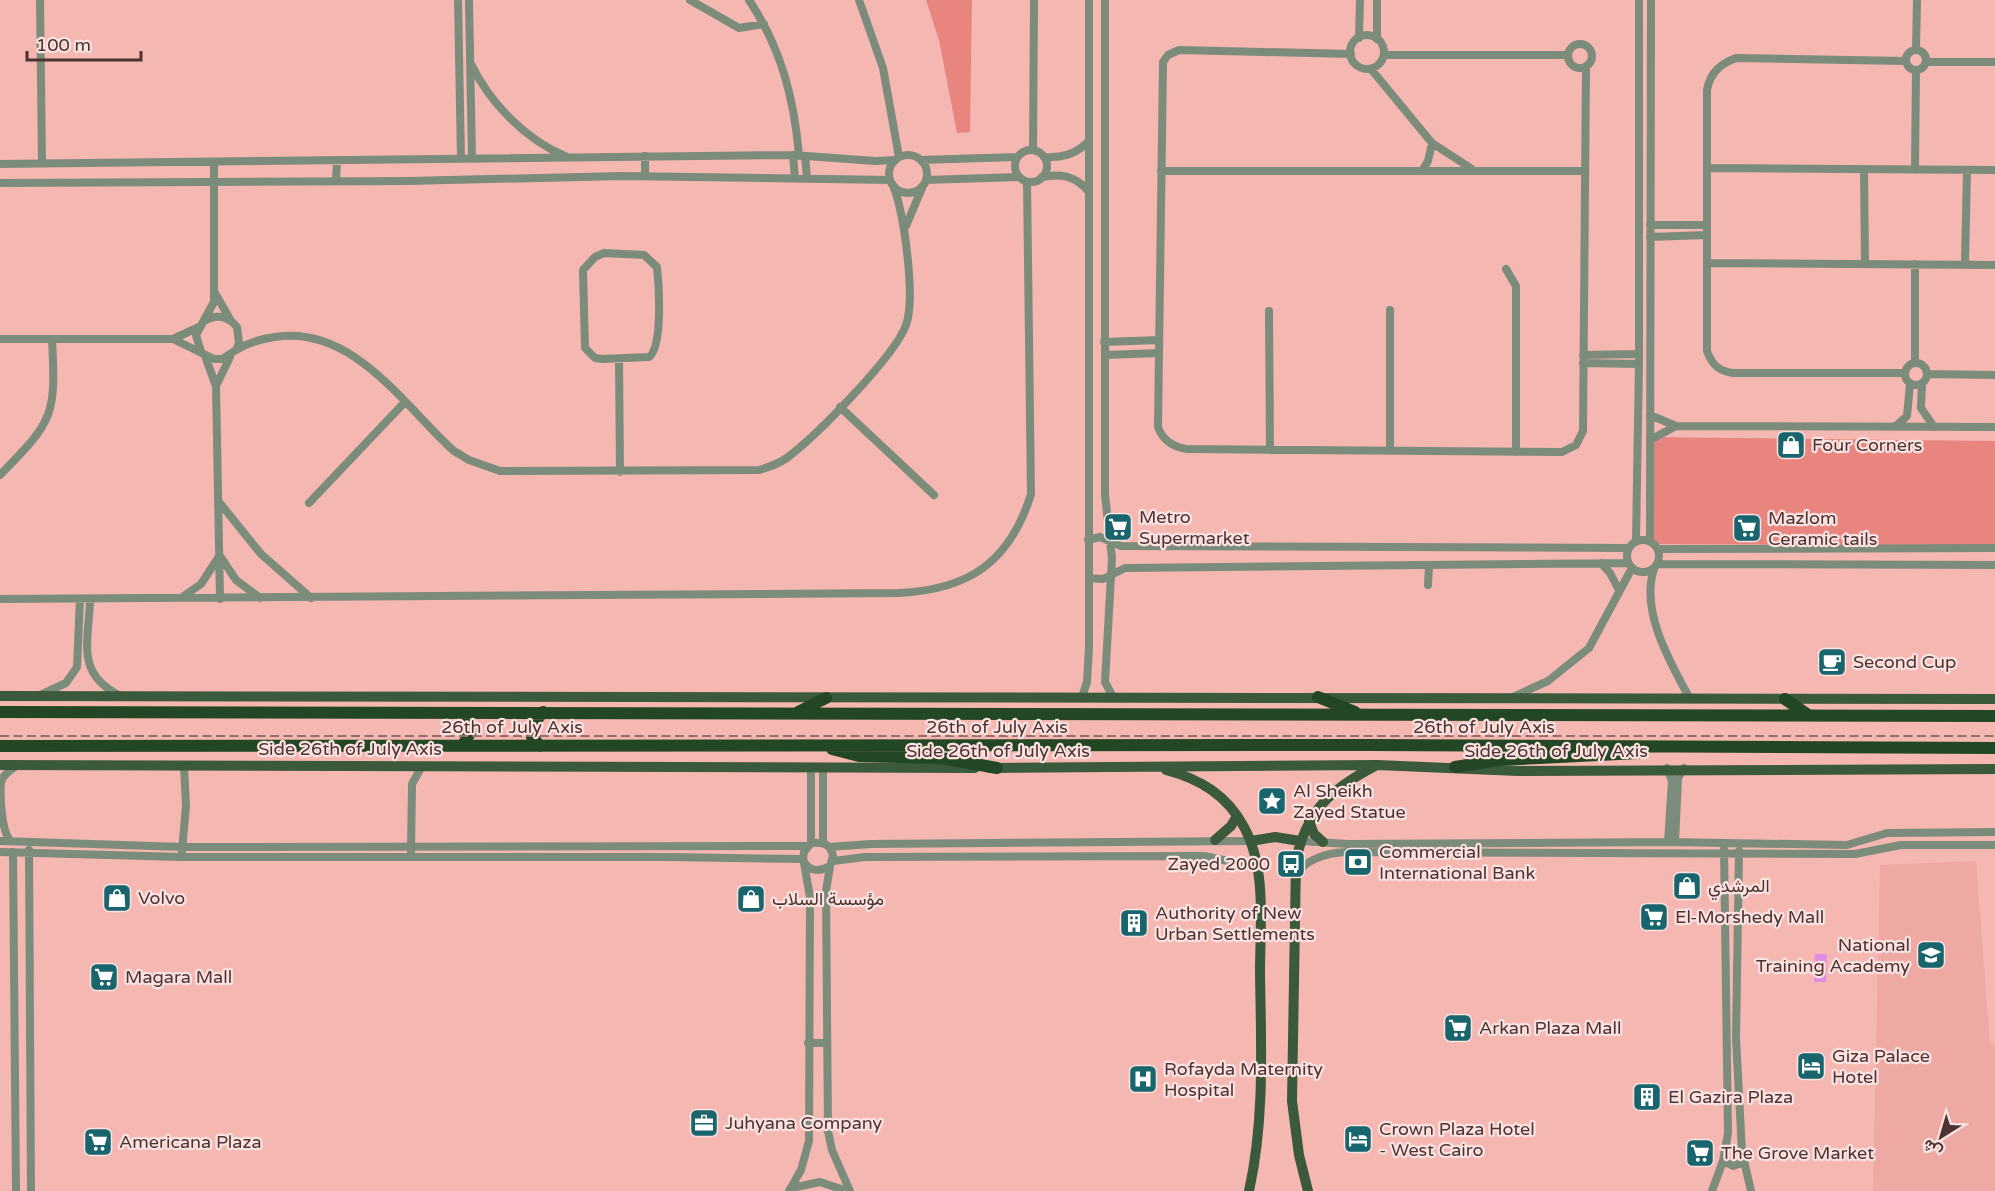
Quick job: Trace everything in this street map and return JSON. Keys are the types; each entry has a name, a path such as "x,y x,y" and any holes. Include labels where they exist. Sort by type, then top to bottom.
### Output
{"highway":[{"path":"1318,697 1362,715"},
{"path":"794,714 826,698"},
{"path":"1785,699 1809,716"},
{"name":"26th of July Axis","path":"0,712 1995,716"},
{"path":"540,746 532,737 531,725 543,712"},
{"path":"461,713 468,721 471,731 463,745"},
{"name":"26th of July Axis","path":"0,746 1995,748"},
{"path":"823,746 859,756 940,758 997,768"},
{"path":"1455,767 1488,761 1633,754 1660,746"}],"main road":[{"path":"0,696 1995,699"},
{"name":"Side 26th of July Axis","path":"0,765 997,768 1377,765 1518,771 1666,768 1995,769"},
{"path":"1308,1191 1299,1155 1293,1101 1295,876 1300,841 1309,821 1338,788 1377,765"},
{"path":"1150,766 1189,776 1208,786 1225,800 1251,841 1257,867 1260,947 1260,1124 1249,1191"},
{"path":"1215,840 1231,826 1237,816"},
{"path":"1309,821 1314,834 1323,842"},
{"path":"1251,841 1275,837 1300,841"}],"street":[{"path":"40,0 42,163"},
{"path":"458,0 461,159"},
{"path":"469,0 472,158"},
{"path":"690,0 739,28 764,24"},
{"path":"749,0 764,24 788,83 796,118 799,155 795,178"},
{"path":"0,339 173,339 203,354 222,359 261,339 284,336 327,342 367,365 454,451 500,471 759,470 787,458 840,407 879,366 899,339 909,313 905,229 890,169 897,159 883,68 859,0"},
{"path":"1033,150 1034,0"},
{"path":"1083,697 1087,682 1089,578 1087,143 1089,0"},
{"path":"1105,0 1105,495 1112,558 1105,682 1113,697"},
{"path":"1088,540 1100,537 1121,546 1629,548 1636,541 1637,511 1639,0"},
{"path":"1651,0 1650,541 1658,549 1699,547 1995,548"},
{"path":"1916,49 1917,0"},
{"path":"1359,38 1360,3 1377,3 1377,39"},
{"path":"1371,69 1381,62 1384,55 1383,46 1371,36 1359,38 1354,42 1351,54 1355,64 1371,69 1432,143 1475,171"},
{"path":"1351,54 1179,50 1171,53 1162,66 1158,427 1168,442 1187,449 1562,452 1572,448 1579,441 1583,431 1586,66 1592,57 1588,46 1581,44 1574,45 1568,55"},
{"path":"1916,49 1923,52 1926,62 1922,68 1916,70 1908,66 1906,61 1908,52 1916,49"},
{"path":"1384,55 1568,55"},
{"path":"1568,55 1572,65 1579,68 1586,66"},
{"path":"1904,373 1724,372 1716,367 1707,351 1707,168 1708,81 1713,73 1727,61 1736,58 1906,61"},
{"path":"470,62 486,91 510,118 538,141 568,158"},
{"path":"1926,62 1995,62"},
{"path":"1916,70 1916,170"},
{"path":"0,164 799,155 875,161 911,155 921,160 1017,157 1024,151 1033,150 1044,157 1065,156 1079,150 1087,143"},
{"path":"1422,171 1431,156 1432,143"},
{"path":"799,155 807,178"},
{"path":"645,156 645,176"},
{"path":"1017,157 1015,169 1018,177"},
{"path":"1042,177 1047,168 1044,157"},
{"path":"336,180 337,160"},
{"path":"905,229 924,183 927,170 921,160"},
{"path":"214,162 214,302 196,335 216,386 220,599"},
{"path":"1707,168 1995,170"},
{"path":"1864,169 1865,264"},
{"path":"1965,264 1967,170"},
{"path":"1161,171 1584,171"},
{"path":"0,183 214,180 406,181 645,176 807,178 892,182"},
{"path":"892,182 898,190 911,192 924,183 1018,177 1027,182 1042,177 1065,176 1080,182 1088,191"},
{"path":"0,599 898,593 929,592 953,585 976,574 995,559 1012,540 1024,518 1031,494 1027,182"},
{"path":"1639,195 1650,195"},
{"path":"1650,225 1707,225"},
{"path":"1650,237 1707,236"},
{"path":"604,253 644,255 657,267 657,348 649,357 620,359 595,358 585,348 583,341 583,270 596,257 604,253"},
{"path":"1707,263 1995,264"},
{"path":"1915,264 1915,362"},
{"path":"1506,269 1516,286 1516,452"},
{"path":"1639,279 1650,278"},
{"path":"213,291 234,324 239,343 216,386"},
{"path":"1390,310 1390,450"},
{"path":"1269,311 1270,450"},
{"path":"173,339 218,316 261,339"},
{"path":"0,475 34,440 49,415 55,390 52,339"},
{"path":"1104,342 1159,340"},
{"path":"1105,355 1159,353"},
{"path":"620,359 620,472"},
{"path":"1583,359 1639,359"},
{"path":"1904,373 1908,366 1915,362 1922,364 1927,374"},
{"path":"1895,427 1907,416 1909,408 1910,384 1904,373"},
{"path":"1927,374 1995,375"},
{"path":"1927,374 1922,383 1921,408 1934,427"},
{"path":"1910,384 1922,383"},
{"path":"309,503 404,403"},
{"path":"840,407 934,495"},
{"path":"1909,408 1921,408"},
{"path":"1650,415 1676,426 1995,427"},
{"path":"1650,440 1676,426"},
{"path":"219,501 261,554 312,598"},
{"path":"1637,511 1650,512"},
{"path":"1636,541 1650,541"},
{"path":"1509,698 1548,681 1589,648 1630,565 1629,548"},
{"path":"1658,549 1656,567 1649,586 1650,603 1670,660 1690,699"},
{"path":"219,555 236,580 261,598"},
{"path":"182,598 201,584 219,555"},
{"path":"1089,578 1103,579 1125,568 1601,563 1630,565 1643,572 1656,567 1995,565"},
{"path":"1601,563 1610,573 1619,590"},
{"path":"1428,585 1429,565"},
{"path":"37,696 66,683 77,668 80,599"},
{"path":"90,599 90,668 97,682 122,696"},
{"path":"80,616 89,616"},
{"path":"77,668 83,671 90,668"},
{"path":"1087,682 1098,686 1105,682"},
{"path":"11,841 3,831 0,784 4,776 18,765"},
{"path":"181,857 186,806 184,766"},
{"path":"411,858 412,784 422,766"},
{"path":"790,1189 801,1170 809,1141 809,892 804,861 810,844 811,767"},
{"path":"823,767 826,845 831,864 826,891 828,1131 835,1160 848,1191"},
{"path":"1666,768 1671,781 1672,842"},
{"path":"1672,842 1678,778 1684,768"},
{"path":"1295,876 1308,862 1337,852 1604,855 1860,854 1901,845 1993,845 1992,832 1887,833 1847,845 1724,842 1300,841"},
{"path":"0,841 183,847 551,847 668,844 826,845 1251,841"},
{"path":"26,841 31,858 30,1191"},
{"path":"1603,842 1604,855"},
{"path":"1724,842 1743,1162 1751,1191"},
{"path":"1130,843 1130,856"},
{"path":"1712,1191 1723,1161 1728,1133 1731,980 1739,843"},
{"path":"668,844 668,857"},
{"path":"1005,844 1005,857"},
{"path":"279,847 279,857"},
{"path":"305,847 305,858"},
{"path":"427,858 428,847"},
{"path":"535,847 535,858"},
{"path":"551,847 551,858"},
{"path":"0,852 13,852 31,858"},
{"path":"13,852 15,1191"},
{"path":"13,863 31,858 668,857 804,861 817,870 831,864 865,857 1203,856 1257,867"},
{"path":"1725,882 1738,882"},
{"path":"809,892 826,891"},
{"path":"808,983 826,983"},
{"path":"808,1043 826,1043"},
{"path":"1723,1161 1733,1166 1743,1162"},
{"path":"790,1189 820,1182 848,1191"}],"shaded area":[{"path":"926,0 972,0 970,132 957,133 939,40"},
{"path":"1646,437 1995,441 1995,545 1647,544"},
{"name":"National Training Academy","path":"1976,861 1990,1044 1995,1045 1995,1191 1873,1191 1880,865"},
{"path":"1815,954 1827,954 1826,982 1814,982"}],"railway":[{"path":"0,736 1995,736"}],"place":[{"name":"Four Corners","path":"1791,445"},
{"name":"Metro Supermarket","path":"1118,527"},
{"name":"Mazlom Ceramic tails","path":"1747,528"},
{"name":"Second Cup","path":"1832,662"},
{"name":"Al Sheikh Zayed Statue","path":"1272,801"},
{"name":"Commercial International Bank","path":"1358,862"},
{"name":"Zayed 2000","path":"1291,864"},
{"name":"المرشدي","path":"1687,886"},
{"name":"Volvo","path":"117,898"},
{"name":"مؤسسة السلاب","path":"751,899"},
{"name":"El-Morshedy Mall","path":"1654,917"},
{"name":"Authority of New Urban Settlements","path":"1134,923"},
{"name":"National Training Academy","path":"1931,955"},
{"name":"Magara Mall","path":"104,977"},
{"name":"Arkan Plaza Mall","path":"1458,1028"},
{"name":"Giza Palace Hotel","path":"1811,1066"},
{"name":"Rofayda Maternity Hospital","path":"1143,1079"},
{"name":"El Gazira Plaza","path":"1647,1097"},
{"name":"Juhyana Company","path":"704,1123"},
{"name":"Crown Plaza Hotel - West Cairo","path":"1358,1139"},
{"name":"Americana Plaza","path":"98,1142"},
{"name":"The Grove Market","path":"1700,1153"}]}
